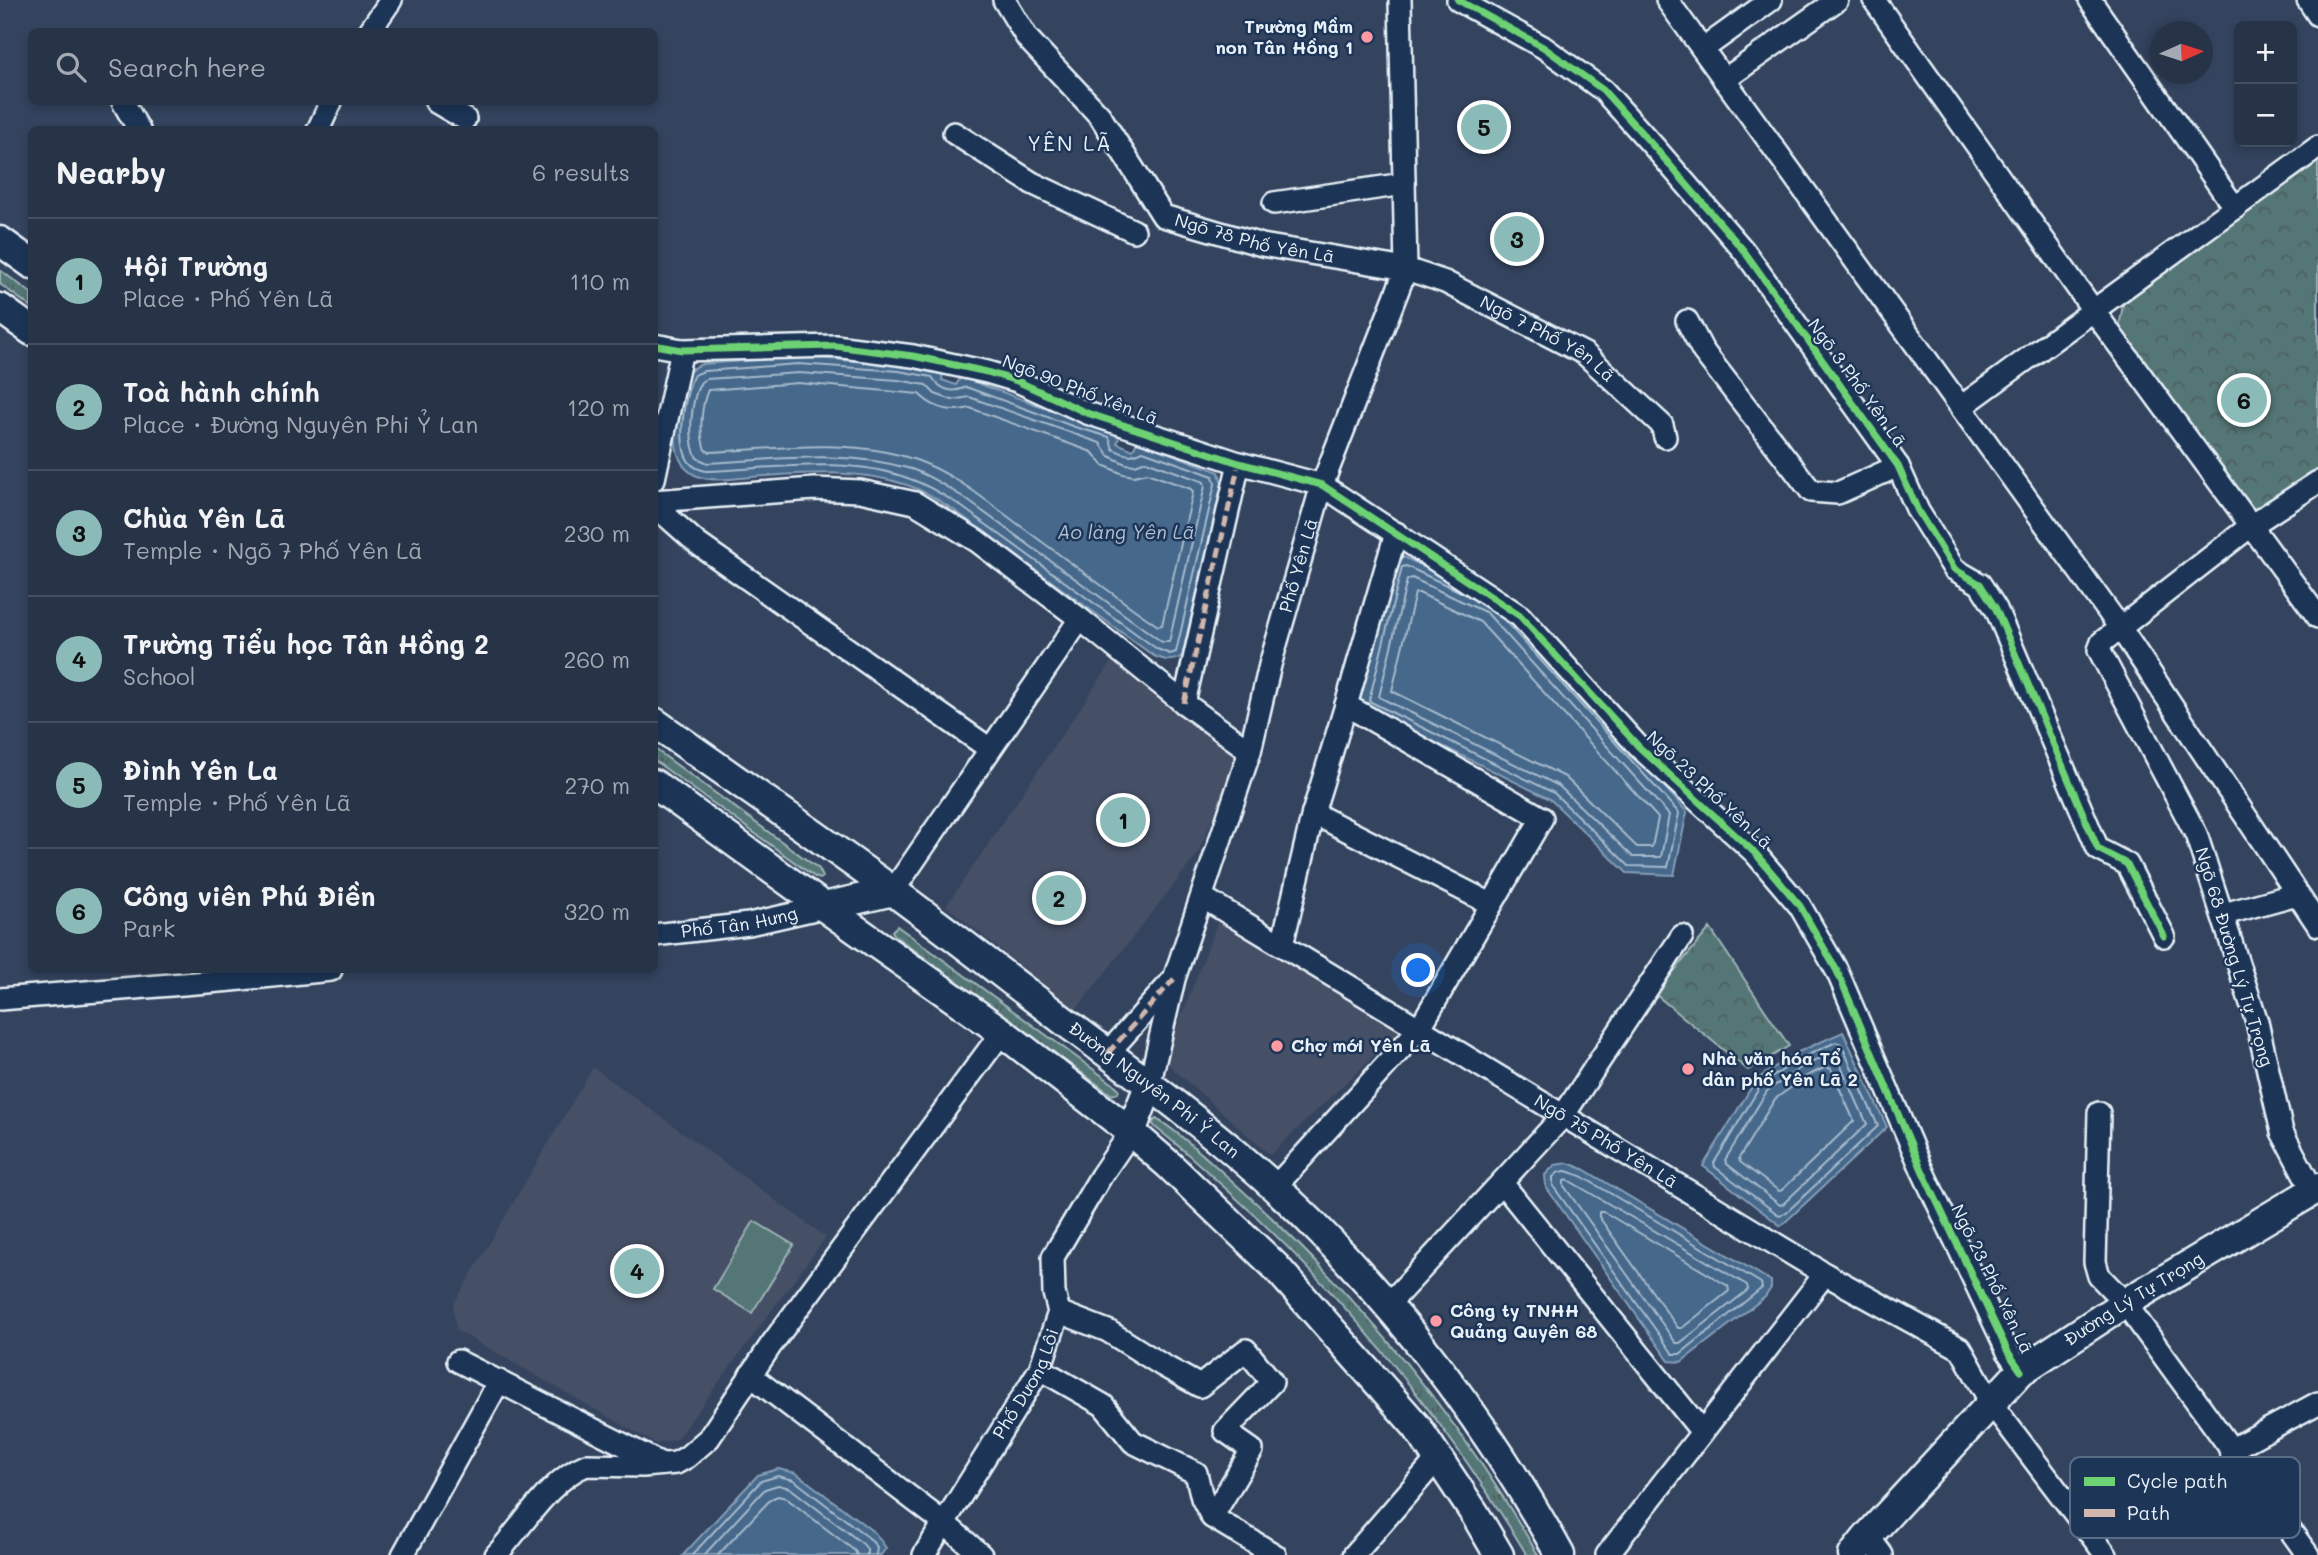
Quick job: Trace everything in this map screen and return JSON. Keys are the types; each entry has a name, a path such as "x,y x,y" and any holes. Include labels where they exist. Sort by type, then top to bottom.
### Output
{"main road":[{"path":"0,308 28,328"},
{"name":"Đường Nguyên Phi Ỷ Lan","path":"658,725 893,891 1108,1053 1275,1187 1312,1223 1387,1306 1452,1386 1489,1437 1560,1555"},
{"path":"658,787 1002,1032 1131,1132 1276,1266 1417,1427 1499,1555"},
{"path":"824,907 893,891"},
{"path":"1131,1132 1149,1086"},
{"name":"Đường Lý Tự Trọng","path":"1868,1549 2021,1371 2125,1303 2316,1189"}],"street":[{"path":"372,28 391,0"},
{"name":"Ngõ 78 Phố Yên Lã","path":"1004,0 1027,38 1100,116 1163,216 1262,245 1406,269"},
{"name":"Phố Yên Lã","path":"1149,1086 1174,979 1250,751 1270,666 1322,485 1406,269 1400,0"},
{"name":"Ngõ 3 Phố Yên Lã","path":"1458,0 1544,47 1603,90 1744,251 1898,466 1918,511 1954,569 1980,584 1996,609 2098,849 2127,864 2164,936"},
{"path":"1667,0 2121,629 2318,925"},
{"path":"1703,49 1771,0"},
{"path":"1724,80 1837,0"},
{"path":"1874,0 2093,310 2318,617"},
{"path":"2090,0 2235,208"},
{"path":"2308,0 2318,15"},
{"path":"125,105 137,126"},
{"path":"320,126 330,105"},
{"path":"441,105 466,119"},
{"path":"954,133 1032,183 1134,231"},
{"path":"1961,407 2318,147"},
{"path":"1274,202 1404,184"},
{"name":"Ngõ 7 Phố Yên Lã","path":"1406,269 1445,282 1585,354 1662,425 1665,438"},
{"path":"1687,321 1703,351 1811,491 1838,493 1898,466"},
{"name":"Ngõ 90 Phố Yên Lã","path":"658,346 682,350 835,346 913,356 986,372 1017,382 1087,413 1239,463 1322,485"},
{"path":"658,461 682,350"},
{"path":"1184,703 1239,463"},
{"path":"2121,629 2252,525 2318,482"},
{"name":"Ngõ 23 Phố Yên Lã","path":"1322,485 1520,616 1639,747 1755,853 1800,906 1837,971 1922,1170 2008,1352 2021,1371"},
{"path":"658,503 814,489 860,492 915,503 978,541 1184,703 1250,751"},
{"path":"658,507 698,544 990,749"},
{"path":"1282,945 1313,813 1396,533"},
{"path":"893,891 1080,619"},
{"name":"Ngõ 68 Đường Lý Tự Trọng","path":"2121,629 2102,642 2100,655 2161,764 2196,834 2257,1022 2282,1132 2316,1189"},
{"path":"1275,1187 1419,1029 1542,818 1346,705"},
{"path":"1313,813 1491,904"},
{"path":"2224,914 2297,894"},
{"name":"Ngõ 75 Phố Yên Lã","path":"1202,897 1825,1274 1961,1349 1991,1403 2070,1507"},
{"name":"Phố Tân Hưng","path":"658,935 749,925 824,907"},
{"path":"1387,1306 1563,1116 1682,936"},
{"path":"0,999 301,973"},
{"path":"1108,1053 1174,979"},
{"path":"496,1555 559,1482 577,1469 586,1465 676,1463 709,1438 750,1375 1002,1032"},
{"path":"2099,1113 2095,1262 2099,1276 2125,1303 2235,1457"},
{"name":"Phố Dương Lôi","path":"924,1555 1040,1368 1059,1312 1053,1256 1131,1132"},
{"path":"1502,1183 1702,1432"},
{"path":"1607,1555 1825,1274"},
{"path":"1059,1312 1108,1331 1199,1386 1246,1350 1272,1382 1225,1431 1252,1450 1212,1517"},
{"path":"458,1361 664,1465"},
{"path":"1040,1368 1102,1405 1133,1443 1196,1473 1202,1498 1212,1517 1275,1555"},
{"path":"750,1375 944,1523 981,1555"},
{"path":"403,1555 499,1381"},
{"path":"2230,1450 2318,1403"},
{"path":"1354,1555 1438,1458"},
{"name":"Ngõ 75 Phố Yên Lã","path":"2093,1538 2106,1555"},
{"path":"2295,1538 2308,1555"}],"shaded area":[{"path":"1114,658 1240,754 1197,855 1076,1010 946,906"},
{"name":"Chợ mới Yên Lã","path":"1218,921 1400,1031 1270,1155 1164,1061"},
{"path":"593,1067 826,1237 677,1439 656,1444 456,1330 453,1305"}],"green space":[{"path":"2318,160 2318,472 2257,515 2244,508 2119,328 2123,304"},
{"path":"0,270 28,291 28,305 0,284"},
{"path":"658,751 819,869 823,877 815,877 658,763"},
{"path":"897,926 1116,1086 1118,1093 1112,1095 895,936 892,931"},
{"path":"1710,928 1789,1046 1748,1070 1655,994"},
{"path":"1156,1119 1183,1138 1230,1179 1318,1263 1359,1308 1437,1403 1473,1452 1538,1555 1527,1555 1462,1455 1351,1314 1268,1228 1156,1128 1152,1123"},
{"path":"754,1221 794,1245 752,1313 713,1289"}],"water":[{"name":"Ao làng Yên Lã","path":"798,357 900,364 943,371 942,380 956,385 961,377 1121,433 1117,443 1133,450 1137,441 1219,472 1222,484 1182,656 1165,660 1154,656 954,510 913,487 854,474 800,474 719,480 702,478 687,470 678,454 675,435 686,376 702,364"},
{"path":"1397,554 1496,600 1687,812 1674,875 1627,873 1550,799 1359,705"},
{"path":"1843,1032 1887,1127 1781,1226 1703,1166 1756,1080 1794,1054"},
{"path":"1568,1163 1583,1169 1771,1281 1771,1288 1765,1297 1681,1362 1669,1361 1546,1187 1545,1175 1555,1165"},
{"path":"778,1469 796,1473 875,1533 886,1548 881,1555 683,1555 758,1475"}],"marked path":[{"path":"1184,703 1239,463"},
{"path":"1108,1053 1174,979"}],"cycle path":[{"path":"1458,0 1543,47 1603,90 1744,251 1898,466 1918,511 1954,569 1980,584 1996,609 2098,849 2127,864 2164,936"},
{"path":"658,346 682,350 835,346 913,356 1017,381 1087,413 1239,463 1322,485 1520,616 1639,747 1755,853 1800,906 1837,971 1922,1170 2008,1352 2021,1371"}],"place":[{"name":"Trường Mầm non Tân Hồng 1","path":"1367,37"},
{"name":"Đình Yên La","path":"1484,127"},
{"name":"Chùa Yên Lã","path":"1517,239"},
{"name":"Công viên Phú Điền","path":"2244,400"},
{"name":"Hội Trường","path":"1123,820"},
{"name":"Toà hành chính","path":"1059,898"},
{"name":"Chợ mới Yên Lã","path":"1277,1046"},
{"name":"Nhà văn hóa Tổ dân phố Yên Lã 2","path":"1688,1069"},
{"name":"Trường Tiểu học Tân Hồng 2","path":"637,1271"},
{"name":"Công ty TNHH Quảng Quyên 68","path":"1436,1321"}],"district":[{"name":"YÊN LÃ","path":"1070,144"}]}
